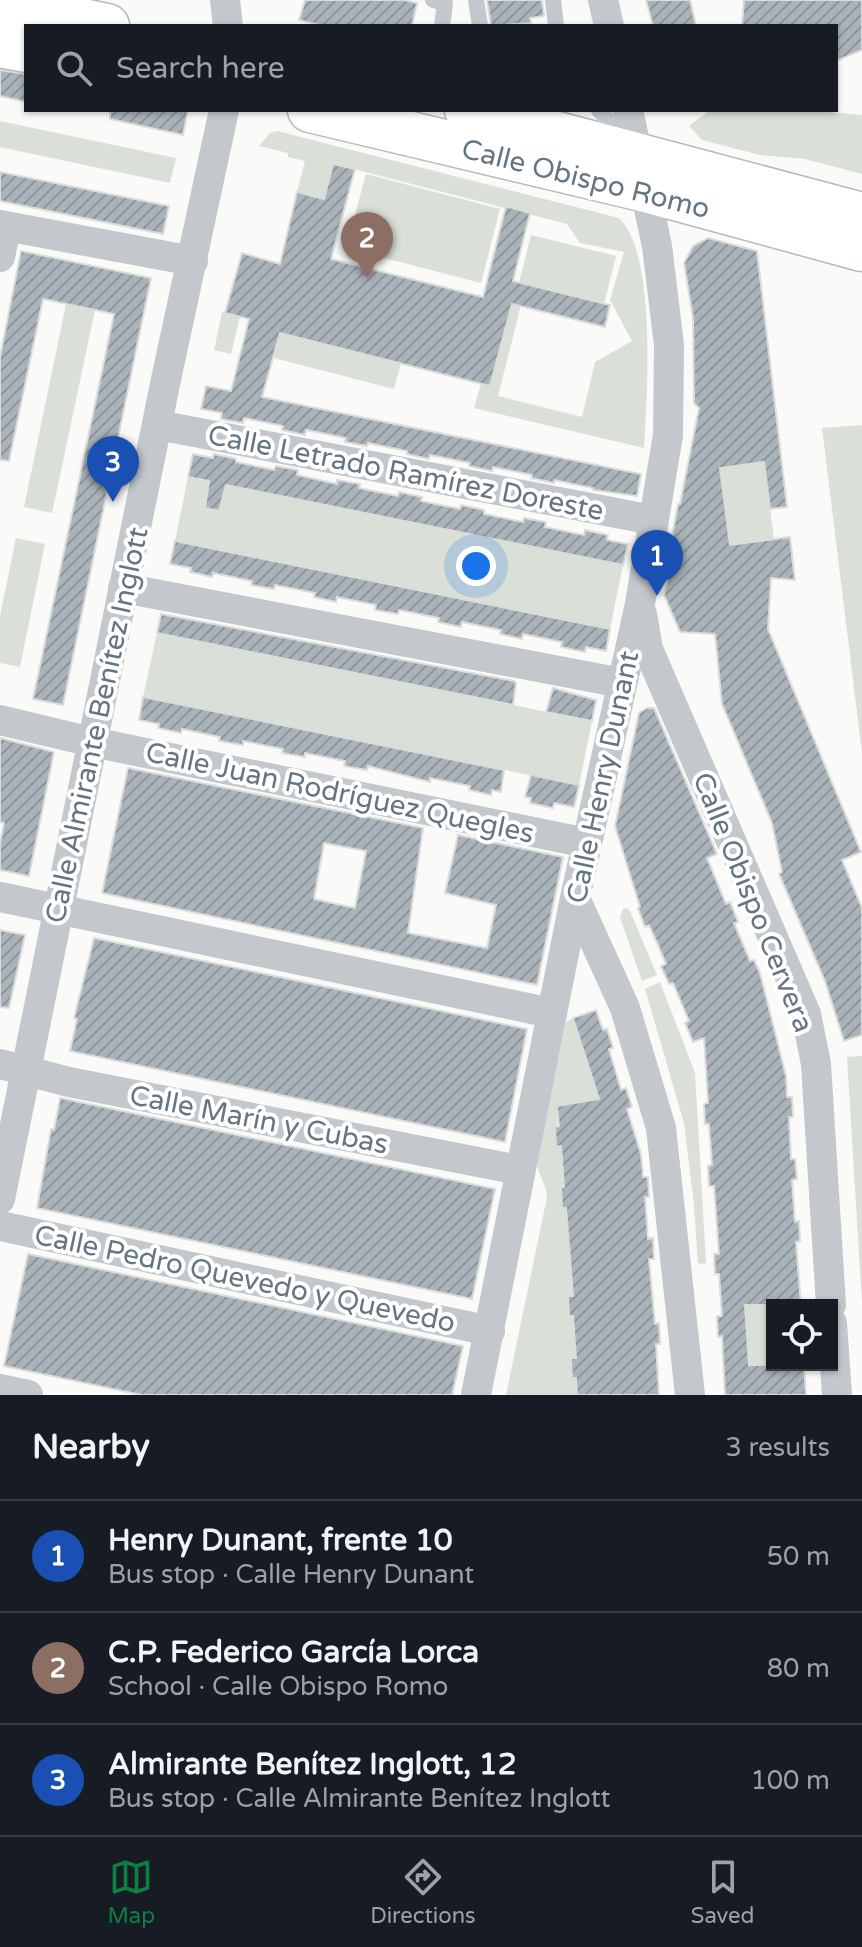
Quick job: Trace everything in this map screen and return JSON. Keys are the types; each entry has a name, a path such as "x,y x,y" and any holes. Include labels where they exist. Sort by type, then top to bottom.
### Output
{"street":[{"path":"225,0 228,24"},
{"path":"603,0 609,24"},
{"path":"0,4 83,15"},
{"path":"0,45 24,50"},
{"name":"Calle Almirante Benítez Inglott","path":"0,1199 12,1068 58,910 224,112"},
{"name":"Calle Obispo Romo","path":"321,112 862,215"},
{"name":"Calle Obispo Romo","path":"481,112 862,249"},
{"name":"Calle Henry Dunant","path":"476,1395 551,1013 640,604 668,435 669,345 657,246 628,112"},
{"path":"0,257 3,226 193,261"},
{"name":"Calle Letrado Ramírez Doreste","path":"158,425 653,520"},
{"path":"123,588 622,683"},
{"name":"Calle Obispo Cervera","path":"640,604 648,649 806,1014 816,1064 831,1299"},
{"name":"Calle Juan Rodríguez Quegles","path":"0,720 92,742 587,843"},
{"path":"0,897 551,1013"},
{"path":"575,898 625,1008 661,1128 690,1395"},
{"name":"Calle Marín y Cubas","path":"12,1068 69,1082 519,1170"},
{"name":"Calle Pedro Quevedo y Quevedo","path":"0,1226 490,1331"},
{"path":"835,1371 837,1395"},
{"path":"0,1389 28,1395"}],"lane":[{"path":"433,0 445,3 442,24"},
{"path":"476,0 480,24"},
{"path":"553,0 556,24"},
{"path":"600,112 642,172"}],"shaded area":[{"path":"707,112 862,115 862,174 805,159 760,155 702,140 689,126"},
{"path":"0,121 176,158 170,183 0,147"},
{"path":"277,131 619,218 631,236 644,293 647,396 644,448 474,408 481,384 490,386 507,324 481,317 523,297 498,396 582,417 595,362 632,341 610,300 624,252 580,243 567,224 334,164 324,199 297,192 305,161 259,146 270,133"},
{"path":"366,174 500,209 481,283 346,248"},
{"path":"531,235 616,256 604,304 519,283"},
{"path":"66,304 95,310 52,513 24,507"},
{"path":"222,312 240,317 231,354 214,350"},
{"path":"280,333 401,363 394,389 274,358"},
{"path":"862,425 862,753 822,428"},
{"path":"764,462 774,539 730,545 720,468"},
{"path":"188,477 623,565 610,629 175,541"},
{"path":"16,538 45,544 20,667 0,663 0,616"},
{"path":"157,633 592,721 579,785 143,697"},
{"path":"627,908 657,975 642,981 620,917 623,909"},
{"path":"660,982 695,1073 706,1263 698,1264 684,1123 645,989"},
{"path":"573,1018 611,1136 634,1129 641,1156 618,1158 627,1282 651,1281 654,1303 630,1305 582,1102 558,1106 556,1146 561,1146 562,1207 567,1208 573,1295 568,1297 569,1316 573,1316 576,1358 571,1359 572,1378 576,1378 577,1395 506,1395 547,1197 537,1160 566,1022"},
{"path":"862,1056 862,1303 847,1057"},
{"path":"739,1205 770,1299 766,1299 768,1371 750,1395 741,1232 717,1234 715,1207"}],"building":[{"path":"305,0 404,0 417,3 412,24 315,24 299,20"},
{"path":"487,0 542,0 544,16 530,18 531,23 491,24"},
{"path":"646,0 690,0 696,24 652,24"},
{"path":"744,0 862,0 862,50 838,60 838,24 742,24"},
{"path":"0,70 24,74 24,102 0,96"},
{"path":"110,112 188,112 183,135 110,119"},
{"path":"333,164 355,169 331,259 483,297 506,206 530,213 513,281 610,305 605,327 512,304 490,386 280,333 262,397 641,474 637,496 593,490 554,480 554,483 493,467 492,471 430,455 429,459 407,454 407,451 345,442 346,438 306,430 305,435 282,430 283,426 244,418 243,423 221,419 222,413 201,409 206,386 231,391 249,319 225,313 242,253 280,264 297,192 324,199"},
{"path":"0,172 169,206 163,234 0,201"},
{"path":"708,238 757,251 787,507 770,509 764,462 720,468 730,545 790,537 795,580 771,578 768,629 861,852 842,860 862,908 862,1035 844,1041 825,981 779,874 782,872 772,823 722,704 715,634 680,632 664,595 678,504 699,408 694,403 693,318 684,263 693,246"},
{"path":"21,251 151,278 63,705 33,699 114,314 43,299 9,461 0,460 0,357"},
{"path":"193,454 213,458 214,454 274,470 276,466 298,470 297,475 337,484 337,480 360,484 359,488 398,496 399,492 422,497 421,501 460,509 461,505 484,510 484,514 523,522 524,518 546,522 545,527 584,535 585,530 608,535 607,540 628,544 623,565 226,485 219,511 205,508 209,481 188,477"},
{"path":"175,541 610,629 606,651 586,647 585,652 561,647 562,642 523,634 522,639 500,634 501,630 462,622 461,627 438,622 439,618 399,610 398,614 375,610 376,605 337,597 336,602 314,597 315,593 275,585 274,589 213,573 212,577 190,572 191,568 170,564"},
{"path":"161,614 514,681 513,705 157,633"},
{"path":"553,688 596,700 592,721 546,712"},
{"path":"143,697 504,770 501,792 492,790 491,795 469,790 470,786 430,778 430,782 368,766 367,770 344,766 345,761 305,753 305,757 282,753 283,749 243,741 243,745 219,741 220,737 182,729 181,733 158,728 159,724 139,720"},
{"path":"654,708 717,854 707,858 726,904 730,902 738,922 734,923 750,961 754,960 760,973 786,1076 787,1097 792,1097 793,1117 789,1117 791,1159 795,1159 797,1179 792,1180 795,1222 799,1221 800,1241 796,1242 801,1299 766,1299 766,1305 745,1305 749,1365 766,1365 766,1371 804,1371 806,1395 725,1395 722,1336 718,1337 717,1316 722,1316 719,1274 715,1274 714,1254 719,1254 714,1186 709,1186 708,1166 712,1165 709,1124 705,1124 704,1104 708,1103 704,1038 693,1042 685,1023 689,1021 673,983 669,984 661,966 666,964 649,925 645,927 615,826 639,713"},
{"path":"0,738 54,752 29,876 0,870 4,823 0,822"},
{"path":"128,768 423,828 408,933 487,948 496,905 445,893 458,835 563,857 537,985 102,893","holes":["324,843 366,851 355,908 314,899"]},
{"path":"531,775 579,785 574,807 554,803 553,808 530,803 531,798 525,797"},
{"path":"0,930 25,935 9,1008 0,1007"},
{"path":"94,938 527,1029 505,1142 70,1051 77,1019 74,1018"},
{"path":"596,1010 613,1048 609,1049 621,1090 626,1088 632,1107 627,1109 641,1154 643,1177 648,1177 649,1197 645,1197 648,1239 653,1238 654,1259 649,1259 655,1324 659,1323 660,1344 656,1344 659,1395 577,1395 576,1378 572,1378 571,1358 576,1358 568,1296 573,1296 566,1208 562,1208 561,1146 556,1147 555,1127 559,1126 557,1106 599,1099 573,1018"},
{"path":"60,1098 495,1189 472,1299 37,1208 51,1129 54,1130"},
{"path":"28,1254 463,1346 452,1395 142,1395 4,1366"}],"place":[{"name":"C.P. Federico García Lorca","path":"367,278"},
{"name":"Almirante Benítez Inglott, 12","path":"113,502"},
{"name":"Henry Dunant, frente 10","path":"657,596"}]}
